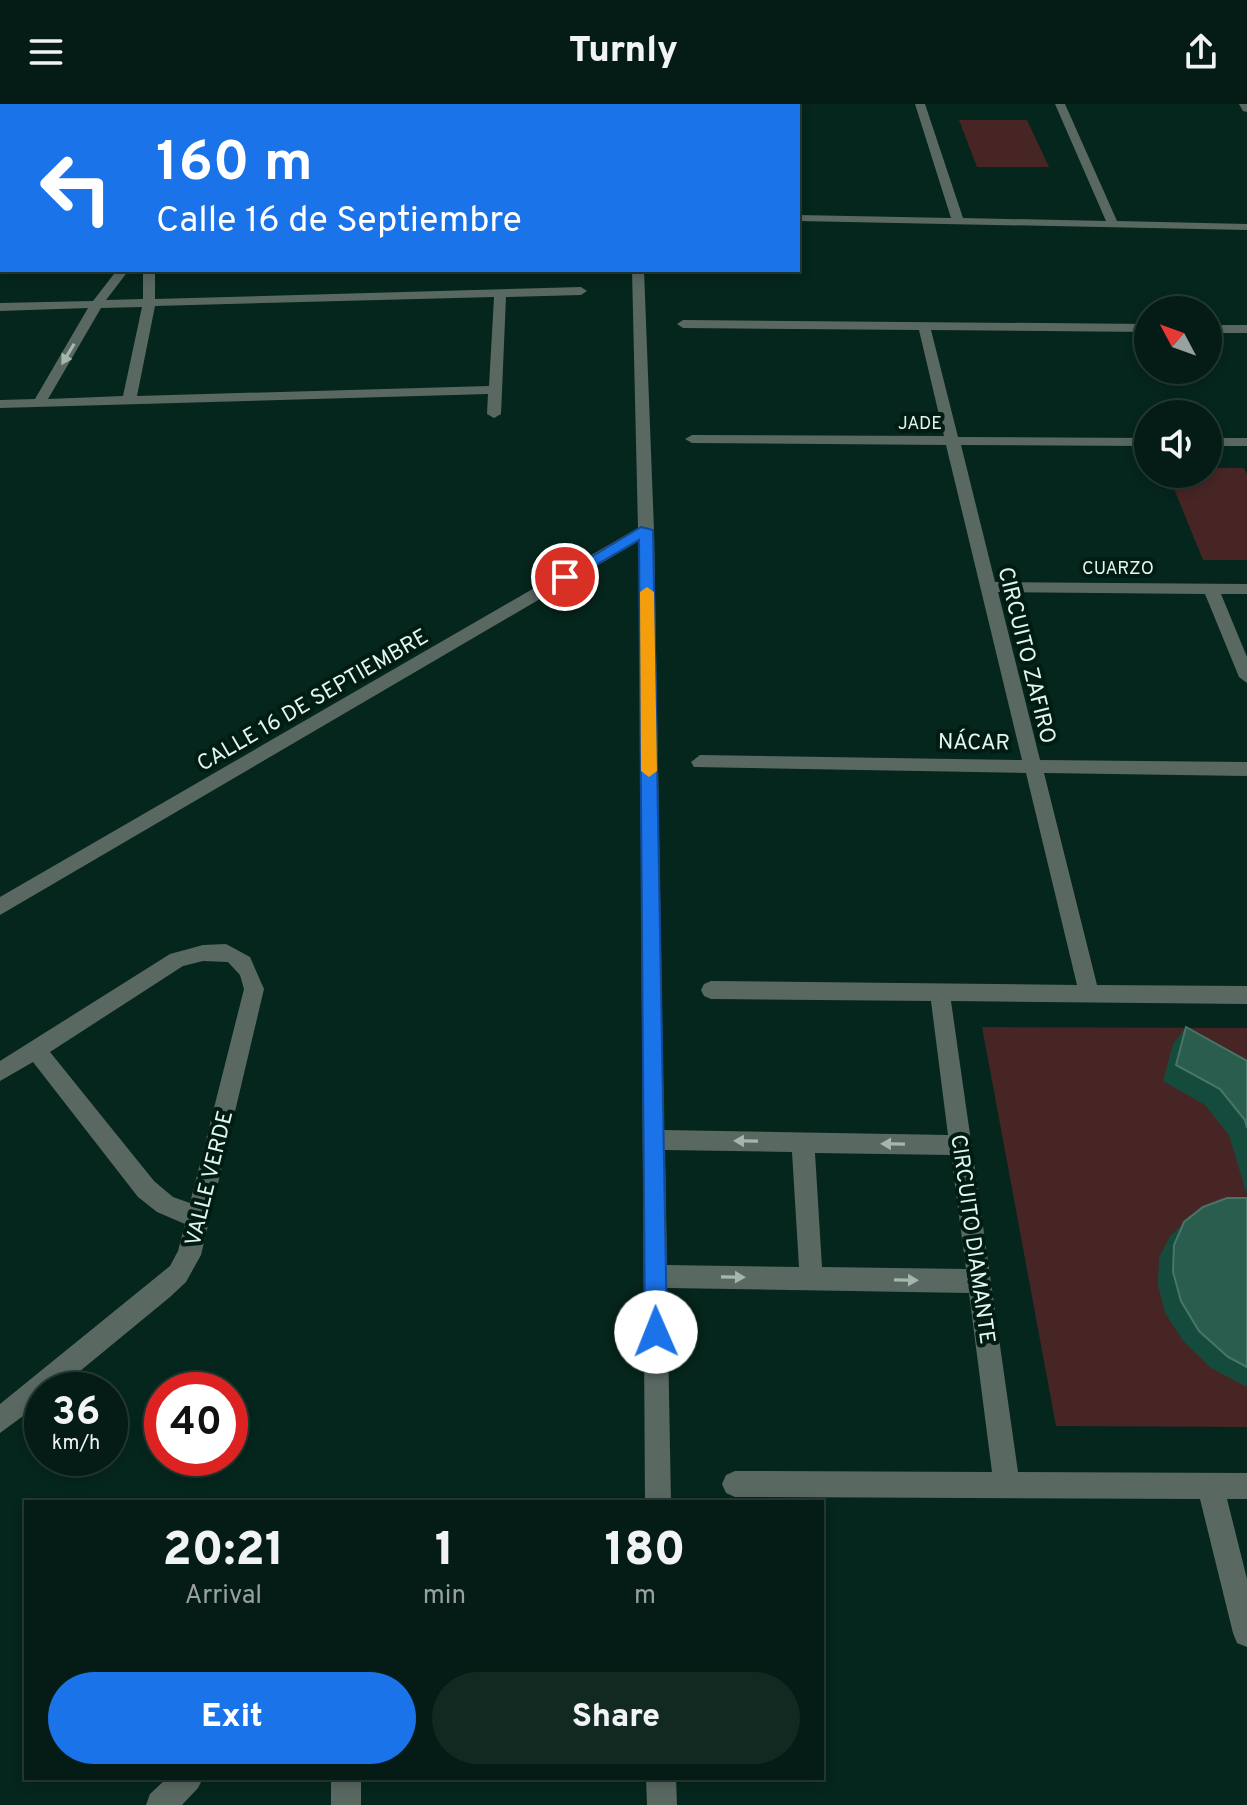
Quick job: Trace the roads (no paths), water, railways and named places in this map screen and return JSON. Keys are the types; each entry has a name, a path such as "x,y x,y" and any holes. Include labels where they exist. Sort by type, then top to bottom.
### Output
{"street":[{"path":"920,104 958,221"},
{"path":"1060,104 1113,224"},
{"path":"1244,104 1247,109"},
{"path":"800,218 1247,227"},
{"path":"39,403 97,304 121,272"},
{"path":"129,400 149,303 149,272"},
{"path":"638,272 646,530 658,1500"},
{"path":"0,307 581,291"},
{"path":"494,414 500,293"},
{"path":"683,324 1134,328"},
{"name":"CIRCUITO ZAFIRO","path":"924,326 1089,993"},
{"path":"1222,329 1247,329"},
{"path":"0,404 495,390"},
{"name":"JADE","path":"692,439 1134,442"},
{"path":"1222,442 1247,442"},
{"name":"CALLE 16 DE SEPTIEMBRE","path":"0,907 646,530"},
{"name":"CUARZO","path":"989,587 1247,589"},
{"path":"1211,589 1247,677"},
{"name":"NÁCAR","path":"700,762 1247,769"},
{"name":"VALLE VERDE","path":"0,1420 178,1274 189,1255 254,989 251,973 234,955 205,951 177,960 36,1050"},
{"path":"711,990 1247,995"},
{"name":"CIRCUITO DIAMANTE","path":"940,992 1007,1485"},
{"path":"0,1072 36,1050 146,1189 172,1209 201,1215"},
{"path":"653,1140 962,1145"},
{"path":"803,1142 811,1278"},
{"path":"655,1276 980,1281"},
{"path":"735,1484 1247,1486"},
{"path":"1210,1485 1247,1633"},
{"path":"161,1805 186,1780"},
{"path":"346,1780 346,1805"},
{"path":"661,1780 662,1805"}]}
